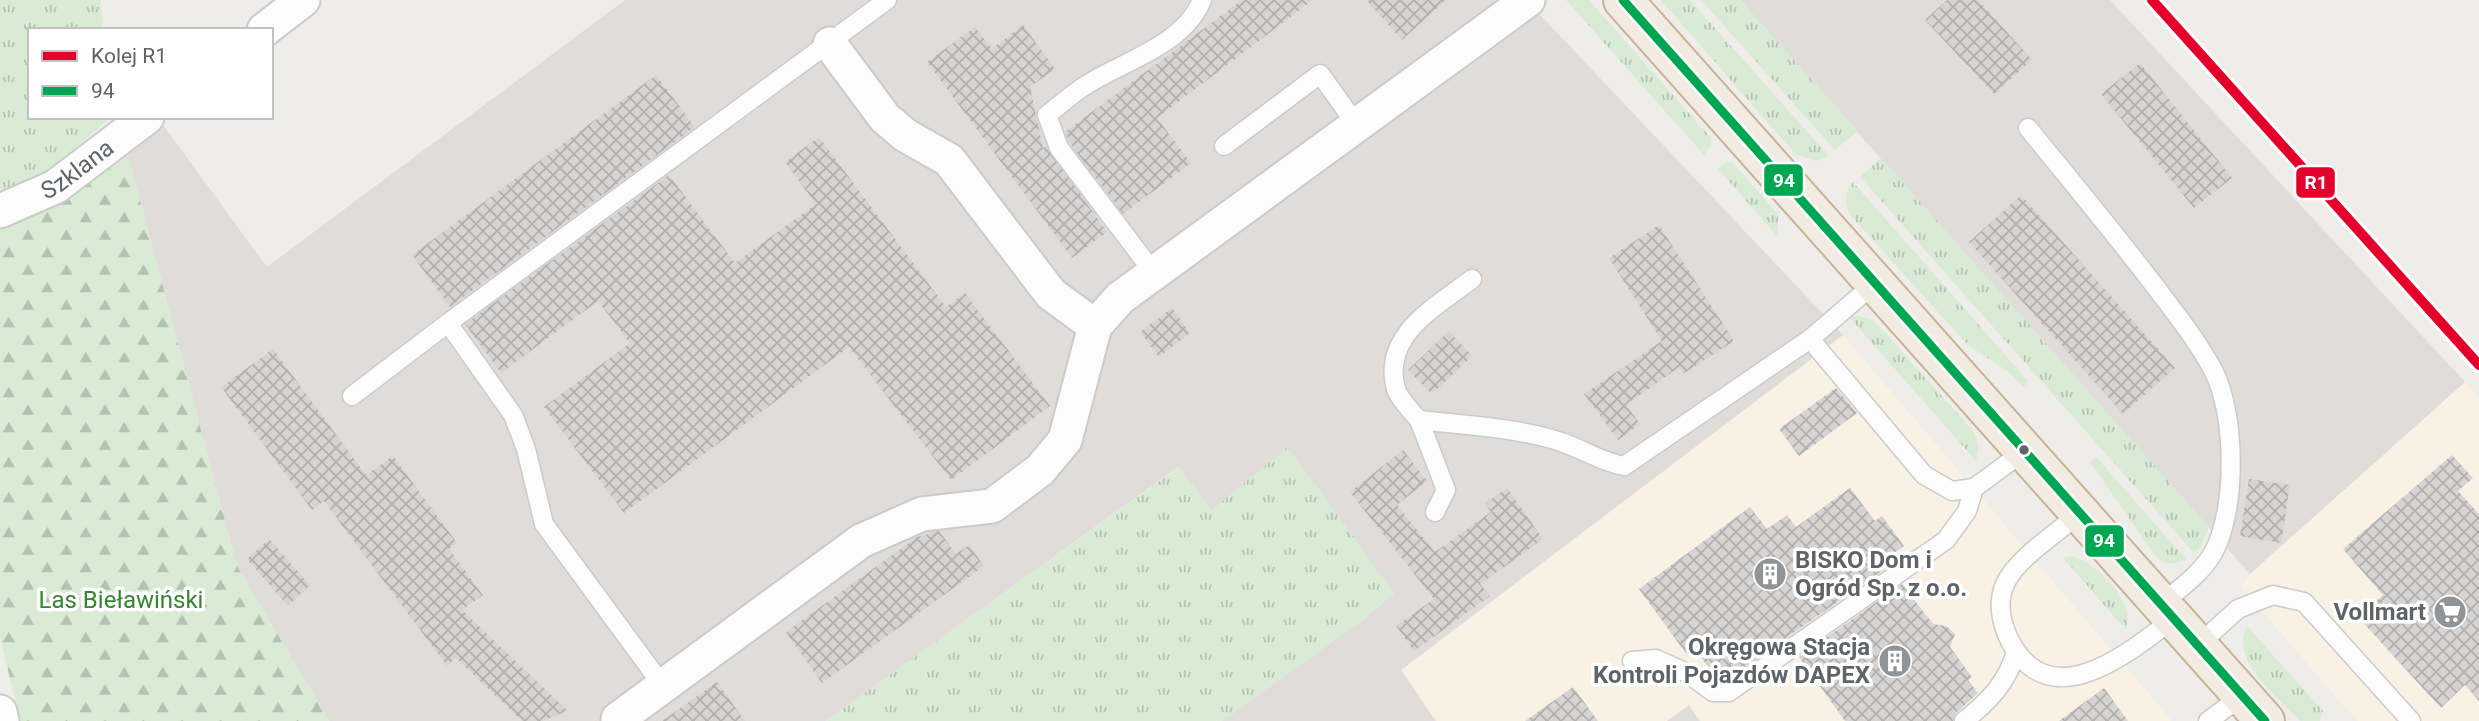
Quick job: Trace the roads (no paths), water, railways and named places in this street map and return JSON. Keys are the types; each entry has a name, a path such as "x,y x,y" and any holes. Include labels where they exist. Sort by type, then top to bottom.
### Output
{"highway":[{"path":"1623,0 2253,708"}],"street":[{"path":"267,28 303,0"},
{"path":"618,719 861,541 922,514 992,506 1040,470 1065,440 1094,326 1120,298 1528,0"},
{"path":"830,44 885,118 905,135 949,160 1051,294 1094,326"},
{"name":"Szklana","path":"0,211 55,187 144,119"},
{"path":"0,712 2,721"}],"lane":[{"path":"352,396 447,323 887,0"},
{"path":"1154,273 1059,148 1047,115 1087,85 1155,48 1196,15 1202,0"},
{"path":"1224,146 1320,74 1356,124"},
{"path":"2028,128 2191,334 2215,375 2227,420 2231,464 2228,513 2214,551 2177,623"},
{"path":"1435,512 1446,490 1419,420 1396,390 1395,354 1413,324 1472,279"},
{"path":"1419,420 1479,427 1562,442 1609,464 1624,466 1810,339 1874,284"},
{"path":"447,323 513,415 526,449 544,524 663,686"},
{"path":"1810,339 1924,475 1952,491 1974,488 2023,452"},
{"path":"1632,661 1656,659 1687,673 1713,692 1729,692 1946,540 1967,511 1974,488"},
{"path":"2079,513 2013,570 2004,585 2000,610 2005,630 2016,652 2030,666 2064,678 2084,675 2177,623 2238,609 2273,595 2304,602 2410,721"},
{"path":"1964,721 1988,702 2010,674 2016,652"},
{"path":"2208,721 2253,708"}],"rail line":[{"name":"R1","path":"2152,0 2479,365"}],"place":[{"name":"BISKO Dom i Ogród Sp. z o.o.","path":"1770,574"},
{"name":"Vollmart","path":"2450,612"},
{"name":"Okręgowa Stacja Kontroli Pojazdów DAPEX","path":"1895,661"}],"park label":[{"name":"Las Bieławiński","path":"121,600"}]}
